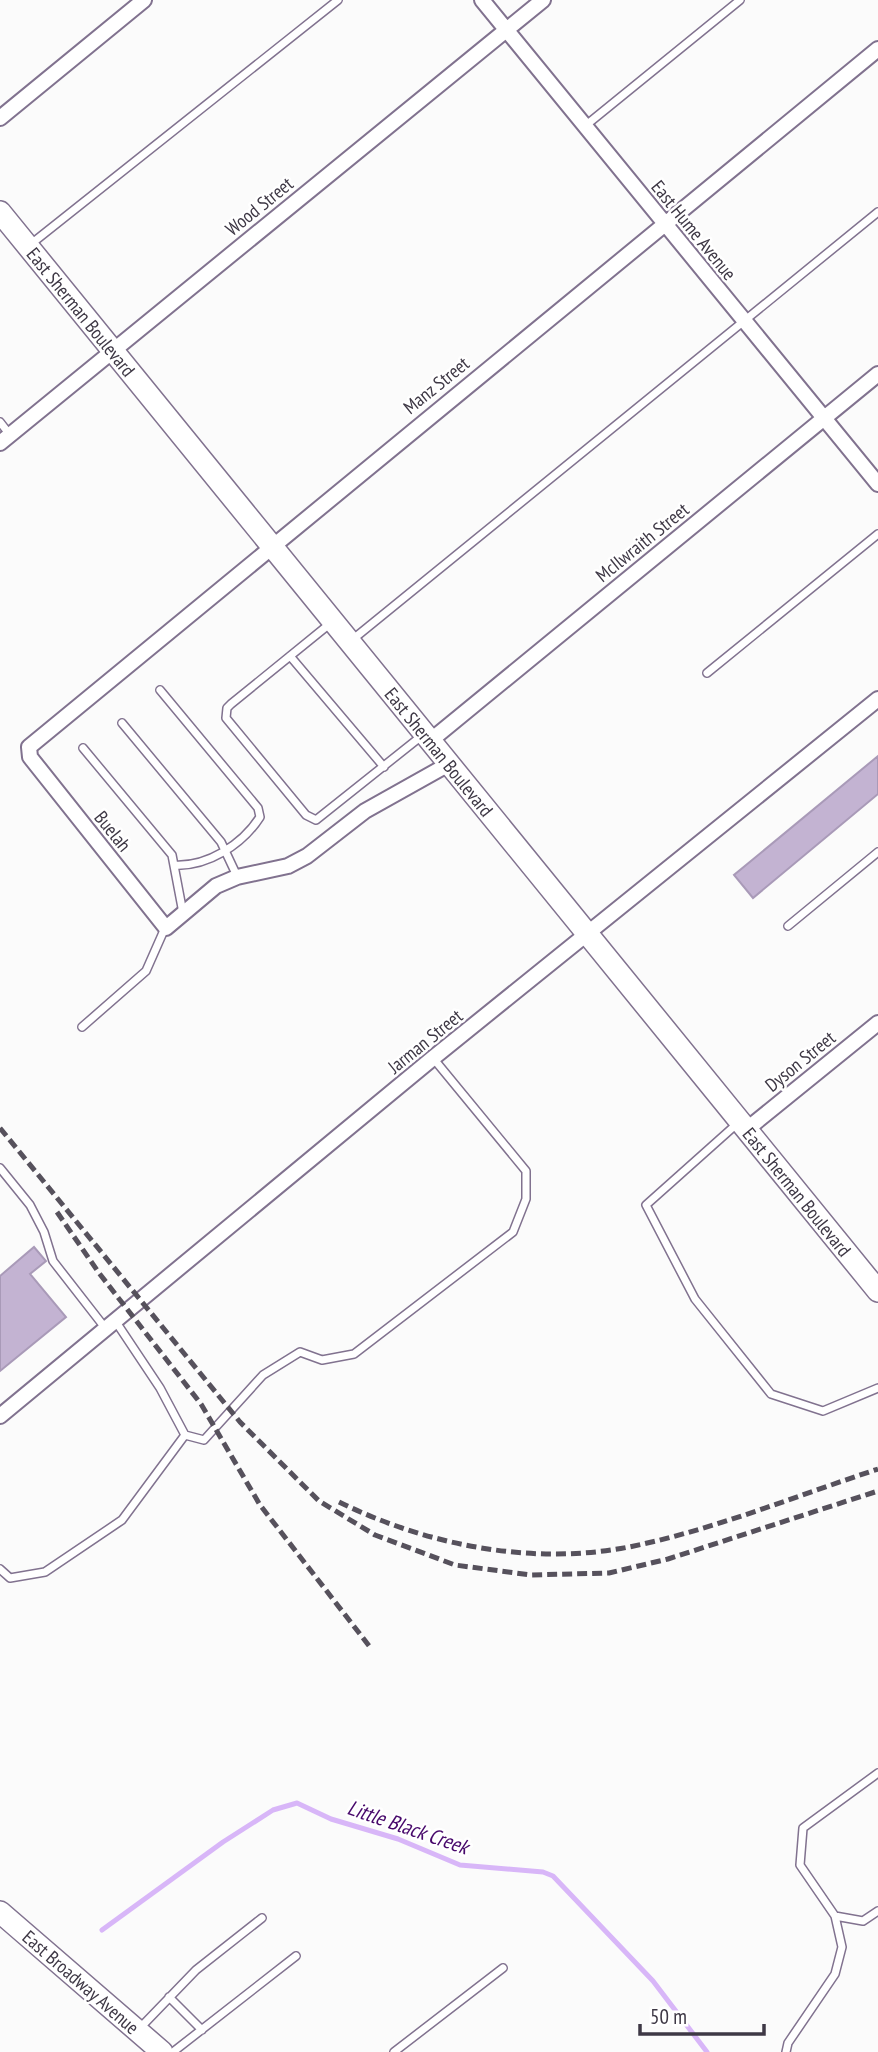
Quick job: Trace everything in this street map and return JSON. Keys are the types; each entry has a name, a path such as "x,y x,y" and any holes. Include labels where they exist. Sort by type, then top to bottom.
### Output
{"main road":[{"name":"East Sherman Boulevard","path":"0,212 878,1291"},
{"name":"East Broadway Avenue","path":"0,1912 162,2052"}],"street":[{"path":"0,118 144,0"},
{"name":"East Hume Avenue","path":"482,0 878,484"},
{"name":"Wood Street","path":"5,439 543,0"},
{"name":"Manz Street","path":"30,757 29,747 271,545 878,50"},
{"name":"McIlwraith Street","path":"427,737 878,374"},
{"name":"Jarman Street","path":"0,1416 433,1058 878,699"},
{"name":"Buelah","path":"30,757 166,928"},
{"path":"166,928 216,886 237,877 289,866 307,856 365,811 449,764"},
{"name":"Dyson Street","path":"743,1126 878,1023"}],"lane":[{"path":"28,247 338,0"},
{"path":"584,126 740,0"},
{"path":"349,642 878,212"},
{"path":"0,422 5,439"},
{"path":"707,673 878,534"},
{"path":"333,622 227,708 226,718 306,815 316,820 427,737"},
{"path":"290,656 384,767"},
{"path":"160,690 258,808 260,817 208,861 192,866 174,865"},
{"path":"122,723 225,849 237,877"},
{"path":"83,748 172,855 183,913"},
{"path":"788,926 878,852"},
{"path":"82,1027 146,971 166,928"},
{"path":"0,1168 30,1205 44,1233 53,1261 111,1326 160,1388 185,1435 204,1440 263,1375 300,1352 322,1360 354,1354 513,1232 526,1199 526,1171 433,1058"},
{"path":"743,1126 646,1205 682,1275 695,1298 771,1394 822,1411 878,1388"},
{"path":"0,1569 9,1578 46,1572 122,1520 185,1435"},
{"path":"786,2052 788,2043 835,1974 842,1947 835,1916 800,1866 803,1828 878,1773"},
{"path":"835,1916 863,1921 878,1911"},
{"path":"137,2031 196,1970 262,1918"},
{"path":"173,2052 296,1956"},
{"path":"394,2052 503,1968"},
{"path":"169,1997 202,2030"}],"building":[{"path":"878,756 878,794 753,898 734,875"},
{"path":"34,1247 46,1261 30,1274 66,1317 0,1371 0,1276"}],"waterway":[{"name":"Little Black Creek","path":"102,1930 223,1842 273,1810 297,1803 331,1819 398,1839 460,1865 543,1872 553,1876 653,1981 707,2052"}],"railway":[{"path":"0,1128 240,1422 319,1501 375,1535 455,1565 531,1575 609,1573 668,1559 878,1491"},
{"path":"57,1212 99,1273 201,1404 260,1505 370,1647"},
{"path":"339,1502 408,1530 480,1548 555,1554 592,1552 629,1547 692,1531 878,1469"}]}
